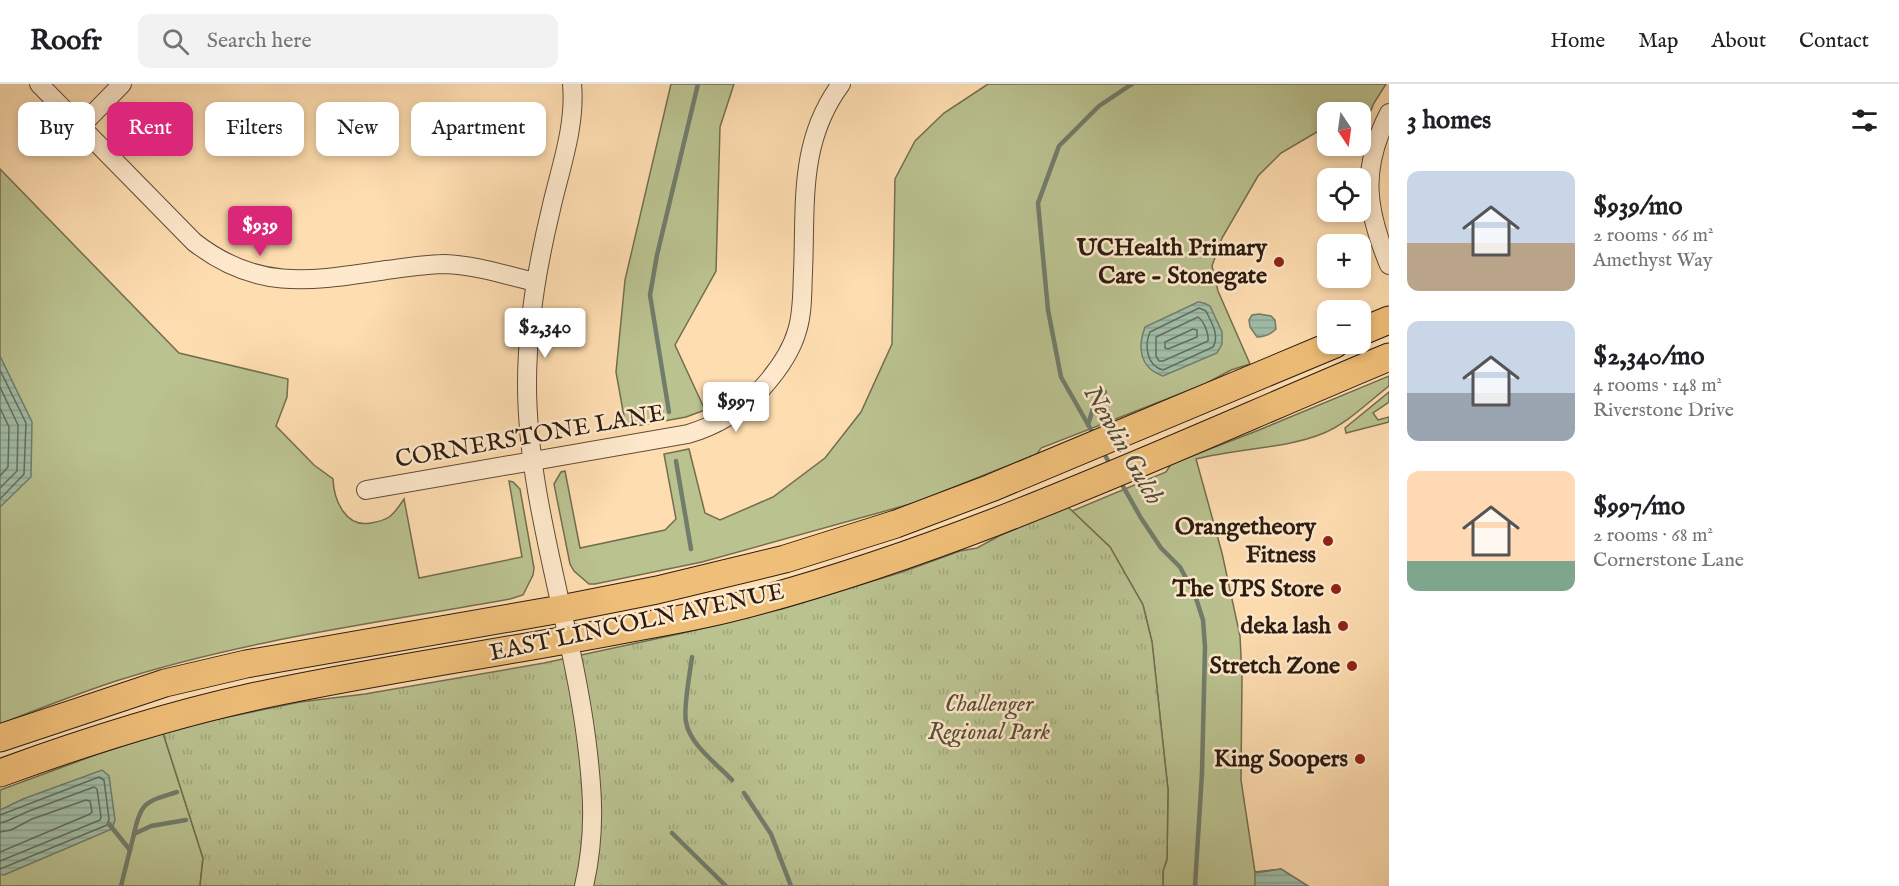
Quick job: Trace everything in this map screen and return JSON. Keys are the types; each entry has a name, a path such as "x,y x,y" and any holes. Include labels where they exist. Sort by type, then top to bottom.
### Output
{"main road":[{"path":"1371,327 1389,320"},
{"name":"EAST LINCOLN AVENUE","path":"0,738 165,683 246,664 561,609 657,590 785,559 896,524 1050,463 1317,352"},
{"name":"EAST LINCOLN AVENUE","path":"0,774 132,729 253,697 569,640 721,610 774,597 936,545 1064,495 1389,357"}],"street":[{"path":"39,84 57,102"},
{"path":"95,112 122,84"},
{"path":"572,84 572,111 568,136 535,282 528,342 527,386 534,461 561,609 582,705 593,797 591,851 584,886"},
{"name":"CORNERSTONE LANE","path":"366,490 699,430 735,412 748,402 770,379 786,356 797,331 800,320 807,172 811,144 825,108 841,84"},
{"path":"1389,113 1378,139 1369,182 1372,218 1389,265"},
{"path":"95,140 194,242 238,269 282,280 311,280 444,264 480,269 535,282"}],"green space":[{"path":"671,84 734,84 720,127 716,271 675,345 705,410 686,417 626,428 616,372 625,280"},
{"path":"988,84 1386,84 1371,110 1371,102 1317,102 1317,132 1281,153 1258,176 1222,238 1212,266 1218,291 1250,364 1041,448 1037,454 914,503 702,562 589,584 574,571 570,564 554,484 561,472 565,471 580,548 665,530 676,519 664,454 689,449 705,513 720,520 773,497 825,458 861,412 892,344 895,179 915,141 944,113"},
{"path":"0,169 179,353 288,379 287,397 276,426 314,465 333,479 336,495 343,511 354,521 378,522 389,517 404,499 419,578 522,557 509,481 513,482 520,489 534,568 523,595 213,654 116,681 0,724"},
{"path":"1389,376 1389,386 1350,418 1324,433 1294,442 1196,459 1222,553 1240,636 1241,780 1255,872 1281,869 1308,886 1163,886 1163,871 1167,859 1168,790 1152,642 1143,605 1110,547 1072,511 1166,472 1171,464"},
{"path":"1389,392 1389,402 1373,413 1378,420 1389,417 1389,422 1346,433 1345,428"},
{"name":"Challenger Regional Park","path":"1068,507 1110,547 1143,605 1152,642 1168,790 1167,859 1163,871 1163,886 200,886 203,858 163,733 300,702 365,694 544,663 782,609 902,572 960,551 977,548 1001,535"},
{"path":"163,733 203,858 200,886 0,886 0,790"}],"water":[{"path":"1198,302 1210,306 1222,332 1222,344 1217,353 1163,376 1149,368 1141,350 1145,327"},
{"path":"1252,315 1271,316 1275,320 1276,329 1268,335 1257,337 1250,327 1249,320"},
{"path":"0,356 32,422 31,477 0,507"},
{"path":"102,770 109,776 115,820 112,829 4,875 0,874 0,810 23,799"},
{"path":"1281,869 1308,886 1255,886 1255,873"}],"waterway":[{"path":"669,412 650,295 657,255 698,84"},
{"name":"Newlin Gulch","path":"1094,435 1061,377 1048,310 1038,203 1059,146 1099,106 1132,84"},
{"path":"1088,425 1096,398 1105,392"},
{"name":"Newlin Gulch","path":"1102,450 1111,466"},
{"path":"676,461 691,549"},
{"name":"Newlin Gulch","path":"1120,481 1161,548 1180,567 1195,595 1203,620 1205,647 1202,773 1195,886"},
{"path":"692,657 685,708 686,722 698,746 732,780"},
{"path":"134,834 139,814 147,804 177,792"},
{"path":"744,793 771,834 791,886"},
{"path":"121,886 134,834 151,826 186,820"},
{"path":"109,824 130,850"},
{"path":"672,833 726,886"}],"place":[{"name":"UCHealth Primary Care - Stonegate","path":"1279,262"},
{"name":"Orangetheory Fitness","path":"1328,541"},
{"name":"The UPS Store","path":"1336,589"},
{"name":"deka lash","path":"1343,626"},
{"name":"Stretch Zone","path":"1352,666"},
{"name":"King Soopers","path":"1360,759"}]}
